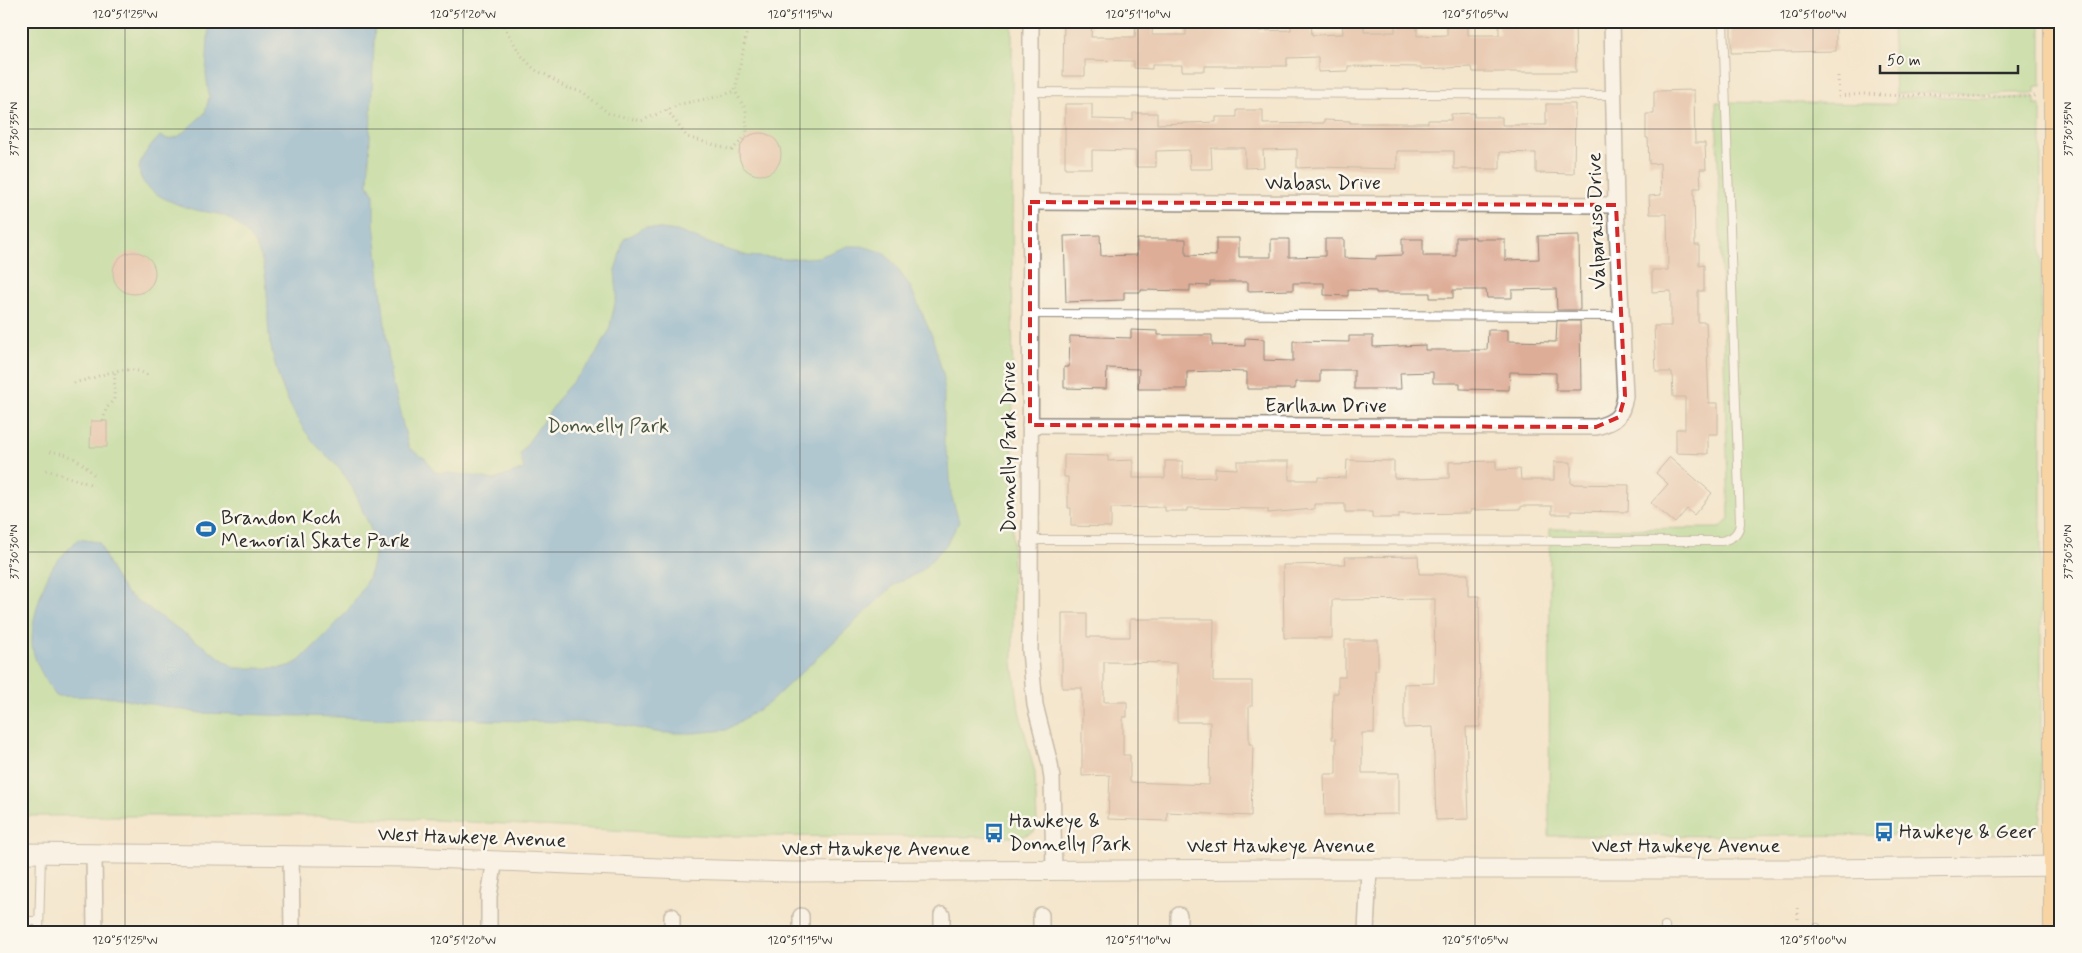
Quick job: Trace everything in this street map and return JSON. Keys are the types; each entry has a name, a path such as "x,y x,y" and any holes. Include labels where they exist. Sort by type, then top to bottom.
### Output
{"main road":[{"path":"2056,932 2058,866 2058,27"}],"street":[{"name":"Donnelly Park Drive","path":"1030,21 1029,540 1031,675 1035,705 1052,779 1054,870"},
{"name":"Valparaiso Drive","path":"1612,21 1616,205 1625,396 1624,407 1619,417"},
{"name":"Wabash Drive","path":"1030,202 1616,205"},
{"name":"Earlham Drive","path":"1030,425 1596,427 1609,424 1619,417"},
{"name":"West Hawkeye Avenue","path":"21,852 291,855 495,860 673,869 792,872 1369,868 1828,870 2058,866"},
{"path":"94,853 96,932"},
{"path":"291,855 292,932"},
{"path":"489,932 489,896 495,860"},
{"path":"1366,932 1369,868"},
{"path":"942,915 942,932"},
{"path":"1041,915 1041,932"},
{"path":"1179,915 1179,932"},
{"path":"672,916 672,932"},
{"path":"801,916 801,932"}],"lane":[{"path":"1029,540 1721,541 1735,536 1740,528 1740,523 1724,21"},
{"path":"1030,92 1614,96"},
{"path":"1030,314 1620,316"},
{"path":"39,932 41,853"},
{"path":"21,921 39,921"}],"path":[{"path":"503,21 505,28 521,55 535,70 567,88 582,92 608,114 641,121 682,104 721,96 735,91"},
{"path":"667,110 687,137 732,150 747,134 746,110 735,91 749,21"},
{"path":"1838,76 1839,96 1863,94 1905,96 1932,94 1983,97 2038,96"},
{"path":"74,383 115,370 125,369 143,372 150,376"},
{"path":"103,421 106,409 114,399 115,370"},
{"path":"50,452 71,456 86,466 96,477"},
{"path":"46,470 84,484 93,485"},
{"path":"1798,904 1798,920"}],"highlighted area":[{"path":"1030,202 1616,205 1625,396 1619,417 1596,427 1030,425"}],"green space":[{"name":"Donnelly Park","path":"21,21 1012,21 1013,662 1019,710 1035,773 1037,822 1034,832 1020,837 715,836 435,820 319,816 21,816"},
{"path":"1892,21 2041,21 2041,86 2035,86 2035,93 1983,95 1932,92 1895,94"},
{"path":"1932,96 1978,99 2030,97 2035,98 2035,105 2041,105 2041,815 2038,826 2031,833 2024,835 1549,836 1550,529 1720,528 1729,519 1716,102 1896,104 1896,98"}],"water":[{"path":"209,21 375,21 368,184 374,195 374,224 391,379 409,448 426,459 434,472 468,475 494,480 524,469 520,454 565,390 592,361 609,331 617,294 615,271 624,239 645,227 677,231 748,256 788,259 819,257 848,246 862,246 882,252 890,259 910,286 932,336 944,378 944,445 949,460 951,494 959,522 947,544 920,572 895,584 769,703 726,730 694,733 661,733 612,723 481,720 471,717 463,720 441,720 200,713 113,697 56,696 37,663 33,651 32,631 37,607 49,573 78,539 99,542 113,574 126,593 235,668 279,668 290,666 299,661 349,609 360,594 368,578 373,561 373,536 358,499 345,476 307,434 295,415 282,385 270,342 264,268 255,245 241,227 232,220 222,215 184,207 166,199 149,188 139,173 143,156 160,136 168,139 178,137 205,113 209,97 206,73"}],"building":[{"path":"1064,21 1092,21 1091,37 1135,37 1136,21 1153,21 1152,35 1186,35 1186,21 1205,21 1205,25 1235,25 1235,21 1259,21 1259,31 1291,30 1291,21 1311,21 1312,35 1343,34 1342,21 1364,21 1364,32 1395,32 1395,21 1417,21 1417,36 1447,35 1447,21 1468,21 1468,35 1499,35 1499,21 1575,21 1576,72 1473,72 1472,67 1421,69 1421,67 1348,66 1348,71 1318,72 1318,57 1287,58 1287,66 1205,66 1205,71 1182,71 1182,65 1152,65 1152,69 1134,68 1134,61 1085,60 1085,76 1063,76"},
{"path":"1731,21 1836,21 1836,51 1731,53"},
{"path":"1694,90 1695,143 1705,143 1706,169 1700,169 1701,188 1694,188 1695,245 1699,245 1699,266 1704,265 1704,291 1698,291 1698,322 1706,322 1709,403 1718,403 1718,434 1708,434 1708,454 1676,453 1676,429 1685,429 1685,397 1673,397 1672,372 1656,372 1654,326 1671,326 1671,291 1652,292 1652,270 1668,270 1667,214 1650,214 1649,196 1661,195 1660,163 1649,164 1648,138 1646,138 1646,114 1654,114 1654,91"},
{"path":"1065,104 1092,104 1092,119 1133,120 1133,113 1157,113 1157,124 1216,122 1216,117 1237,117 1237,110 1263,110 1263,124 1324,123 1324,120 1350,121 1350,123 1428,123 1428,120 1451,120 1451,114 1474,113 1474,117 1502,117 1502,125 1546,125 1546,104 1575,104 1574,174 1536,173 1536,153 1500,152 1500,169 1454,169 1454,151 1397,151 1397,169 1297,168 1297,149 1263,150 1264,167 1245,168 1245,148 1211,148 1212,169 1190,169 1189,150 1156,151 1156,167 1136,167 1136,151 1092,150 1092,168 1065,168"},
{"path":"760,133 775,139 781,154 775,169 760,175 745,169 739,154 745,139"},
{"path":"1100,235 1101,256 1137,255 1137,239 1186,239 1186,255 1216,256 1216,238 1239,238 1239,257 1271,257 1271,239 1289,239 1289,257 1325,256 1325,239 1344,239 1344,258 1376,259 1376,256 1402,255 1402,239 1423,239 1423,256 1456,256 1456,237 1475,237 1475,239 1505,239 1505,260 1539,259 1538,236 1579,235 1580,310 1557,310 1556,289 1512,290 1512,298 1487,298 1486,290 1453,290 1453,298 1430,298 1430,293 1376,293 1376,291 1348,290 1348,296 1324,295 1324,283 1293,283 1293,290 1248,291 1248,282 1210,282 1210,286 1190,285 1190,291 1141,290 1141,292 1124,292 1124,300 1066,302 1064,236"},
{"path":"134,252 149,258 155,273 149,288 134,294 119,288 113,273 119,258"},
{"path":"1557,321 1580,321 1581,390 1556,390 1556,373 1510,372 1509,390 1460,389 1460,383 1433,383 1433,372 1400,373 1401,389 1354,389 1354,370 1320,370 1320,382 1295,382 1295,389 1247,389 1247,372 1212,371 1187,372 1187,389 1138,389 1139,369 1107,368 1106,389 1064,388 1064,367 1069,367 1070,336 1131,338 1131,330 1158,331 1158,335 1212,335 1212,345 1245,346 1245,338 1264,339 1264,360 1293,361 1293,341 1349,342 1349,336 1373,336 1373,347 1425,345 1425,350 1487,350 1488,330 1508,330 1508,341 1556,342"},
{"path":"91,421 107,421 107,447 90,447"},
{"path":"1064,455 1108,456 1108,461 1133,460 1133,478 1165,478 1165,461 1183,461 1183,478 1215,477 1215,468 1237,469 1237,461 1289,461 1289,480 1318,480 1318,477 1346,478 1347,460 1394,461 1394,478 1449,478 1449,462 1496,461 1496,470 1520,469 1521,480 1554,480 1554,462 1571,462 1571,484 1629,485 1628,512 1571,511 1571,514 1552,514 1552,506 1521,506 1521,509 1470,510 1470,513 1399,514 1399,518 1372,518 1372,512 1345,512 1345,504 1314,504 1314,509 1268,513 1268,509 1187,508 1187,511 1165,511 1165,507 1111,508 1111,527 1071,526 1071,508 1068,508 1068,477 1064,477"},
{"path":"1670,457 1712,493 1694,515 1687,509 1675,523 1651,503 1668,484 1656,473"},
{"path":"1418,556 1419,574 1468,574 1468,596 1479,596 1480,727 1466,727 1469,819 1436,820 1433,727 1404,728 1404,684 1434,683 1435,599 1332,600 1332,638 1284,638 1283,565 1346,564 1345,557"},
{"path":"1062,613 1087,613 1087,637 1130,637 1130,619 1214,619 1213,681 1252,681 1252,706 1249,706 1249,744 1253,744 1251,816 1167,812 1167,821 1108,819 1110,775 1082,776 1082,688 1062,688","holes":["1104,662 1177,663 1177,722 1210,722 1209,785 1130,782 1130,755 1123,755 1123,717 1127,717 1127,702 1104,702"]},
{"path":"1345,640 1378,640 1378,670 1375,670 1374,733 1362,733 1362,773 1399,773 1399,814 1325,815 1324,774 1336,774 1336,739 1332,739 1333,693 1338,693 1338,677 1345,677"}],"place":[{"name":"Brandon Koch Memorial Skate Park","path":"206,529"},
{"name":"Hawkeye & Geer","path":"1884,832"},
{"name":"Hawkeye & Donnelly Park","path":"994,833"}]}
